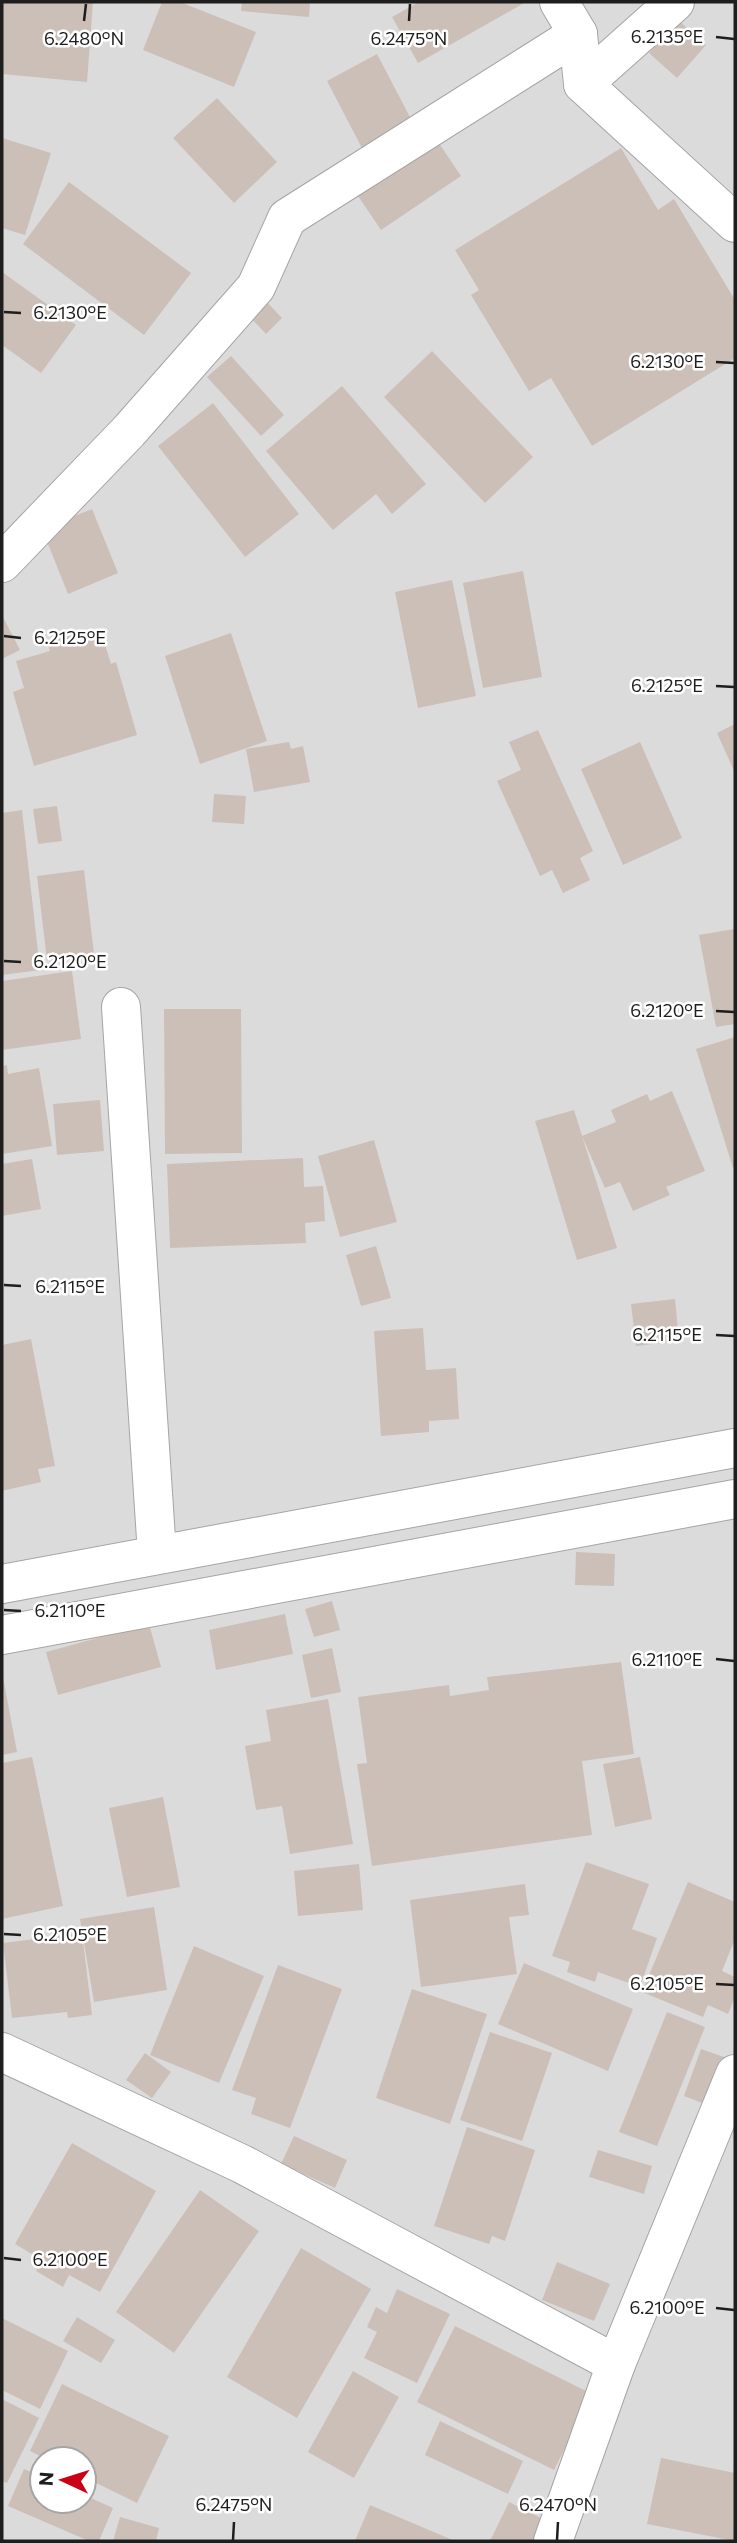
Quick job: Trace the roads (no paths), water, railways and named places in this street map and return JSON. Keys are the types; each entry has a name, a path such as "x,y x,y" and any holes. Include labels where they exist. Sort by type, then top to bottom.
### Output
{"street":[{"path":"583,84 675,2"},
{"path":"2,563 129,431 257,287 286,218 569,18 583,84 735,223"},
{"path":"121,1007 158,1554"},
{"path":"2,1584 735,1448"},
{"path":"2,1635 735,1499"},
{"path":"2,2052 242,2164 616,2364"},
{"path":"553,2541 616,2364 735,2074"}]}
